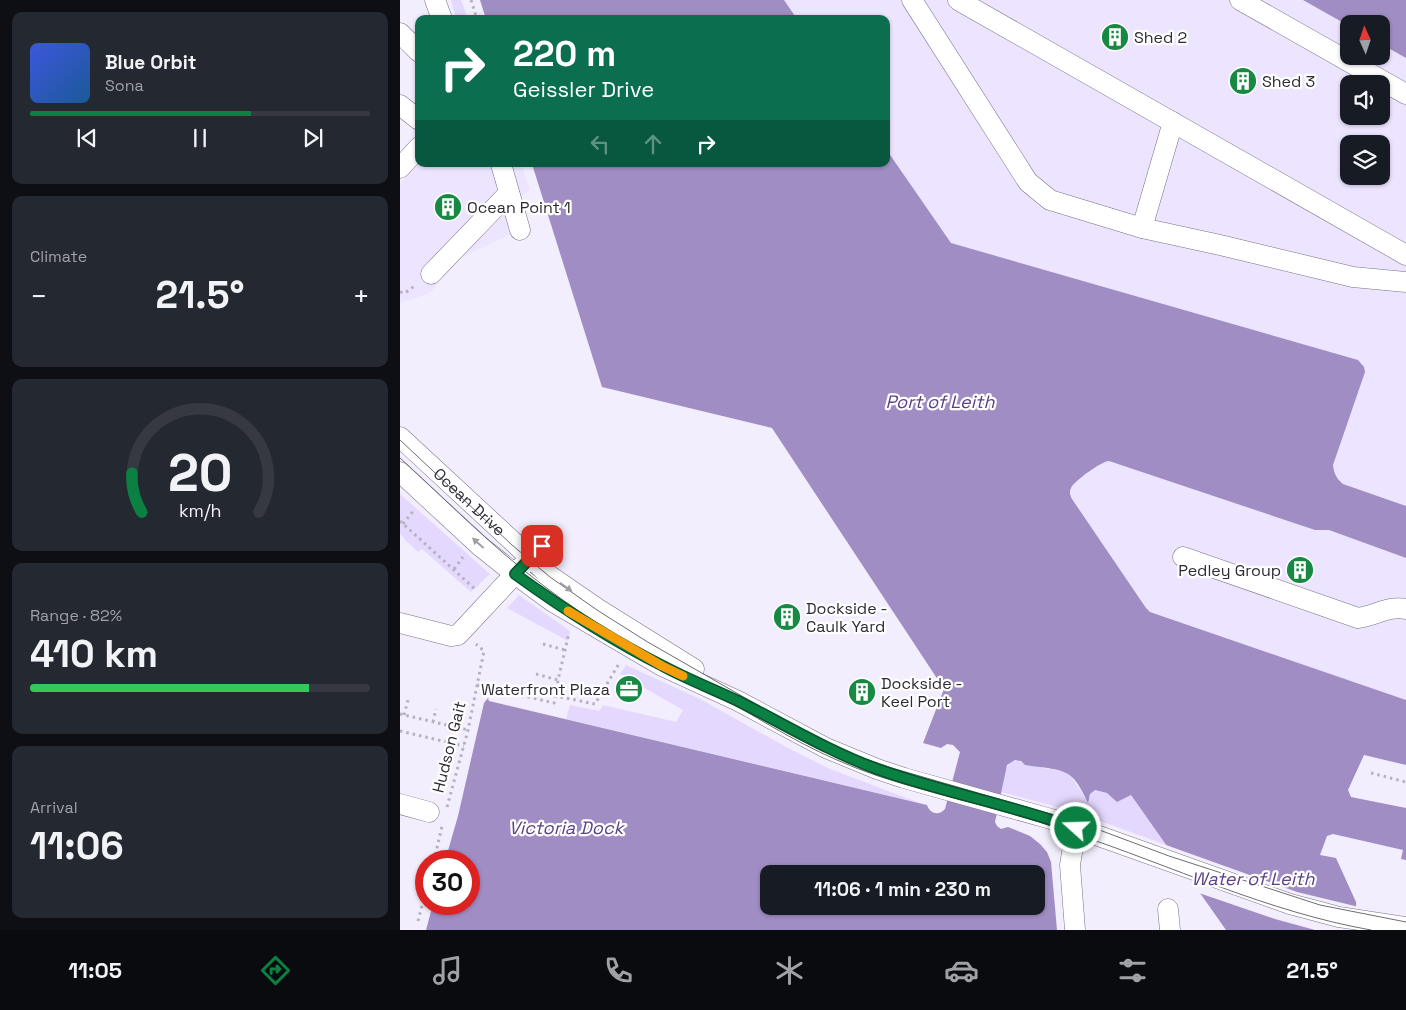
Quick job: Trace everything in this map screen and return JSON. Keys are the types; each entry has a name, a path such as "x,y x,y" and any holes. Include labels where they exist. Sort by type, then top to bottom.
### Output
{"street":[{"path":"435,0 441,15"},
{"path":"912,0 1028,182 1050,200 1142,228 1220,244 1352,277 1406,282"},
{"path":"958,0 1406,256"},
{"path":"1240,0 1406,94"},
{"path":"400,34 415,48"},
{"path":"400,105 415,117"},
{"path":"1142,228 1173,122"},
{"path":"400,168 415,151"},
{"path":"502,167 520,230"},
{"path":"431,274 509,193"},
{"name":"Ocean Drive","path":"400,437 536,552 550,576 598,609 692,667 738,701"},
{"name":"Ocean Drive","path":"400,472 480,546 553,602 662,666 738,701 826,748 877,769 942,789 1029,812 1290,904 1339,917 1406,928"},
{"path":"400,623 451,636 458,635 536,552"},
{"path":"1183,557 1358,618 1368,617 1397,607 1406,609"},
{"path":"400,804 437,814"},
{"path":"1075,930 1070,865 1076,828"},
{"path":"1168,910 1170,930"}],"path":[{"path":"471,0 475,15"},
{"path":"404,524 418,506"},
{"path":"400,521 489,602"},
{"path":"454,569 468,550"},
{"path":"556,696 571,628"},
{"name":"Hudson Gait","path":"435,850 437,814 464,746 484,651 462,632"},
{"path":"543,644 565,650"},
{"name":"Hudson Gait","path":"478,685 554,703 556,696 595,704 624,656"},
{"path":"536,674 558,680"},
{"path":"408,700 402,714 468,730"},
{"path":"433,722 436,709"},
{"path":"400,731 464,746"},
{"path":"1370,773 1406,782"},
{"path":"418,921 420,915"}],"shaded area":[{"path":"451,0 461,0 467,15 455,15"},
{"path":"784,0 1303,0 1340,21 1340,65 1390,65 1390,49 1406,58 1406,506 1343,484 1334,472 1333,465 1358,360 951,243 890,155 890,15 794,15"},
{"path":"415,167 522,167 530,190 520,198 528,226 462,257 430,293 400,303 400,183"},
{"path":"1109,461 1315,530 1329,530 1406,558 1406,700 1150,612 1070,496 1073,484 1102,462"},
{"path":"400,494 490,574 471,592 422,549 418,552 400,534"},
{"path":"519,595 570,631 568,641 507,608"},
{"path":"626,665 700,699 830,769 920,803 566,719 570,705 599,711 603,705 676,722 683,710 620,674"},
{"path":"1018,760 1025,765 1061,771 1070,775 1088,802 1090,794 1095,790 1107,793 1117,801 1131,795 1166,845 1073,811 1001,792 1007,767 1013,761"}],"water":[{"path":"480,0 784,0 794,15 485,15"},
{"path":"1303,0 1406,0 1406,58 1390,49 1390,15 1340,15 1340,21"},
{"name":"Port of Leith","path":"890,155 951,243 1358,360 1364,367 1365,372 1333,468 1336,476 1343,484 1406,506 1406,558 1329,530 1315,530 1109,461 1082,476 1073,485 1070,492 1072,499 1150,612 1406,700 1406,765 1364,755 1348,790 1351,797 1406,808 1406,860 1401,859 1403,850 1333,834 1327,836 1320,855 1336,858 1356,902 1357,930 1226,930 1131,795 1117,802 1107,793 1095,790 1090,794 1088,803 1070,775 1058,770 1025,765 1021,761 1015,760 1007,765 995,822 1001,829 1008,827 1030,836 1047,852 1051,862 1057,930 426,930 430,915 480,915 480,850 448,850 484,703 488,698 489,701 927,805 935,813 940,813 945,809 960,752 953,745 947,744 941,748 923,743 944,689 772,428 602,387 533,167 890,167"}],"pier":[{"path":"1166,845 1297,892 1359,907 1359,930 1315,930 1275,919 1196,892 1168,852"}],"tram line":[{"path":"400,440 512,545 550,577 597,610 646,641 801,730 843,751 892,768 1078,822 1169,856 1320,905 1406,922"},
{"path":"400,458 470,524 525,571 564,601 647,654 821,753 878,776 1073,833 1220,887 1295,912 1371,930"}],"slow traffic":[{"path":"568,611 600,631 683,676"}],"place":[{"name":"Shed 2","path":"1115,37"},
{"name":"Shed 3","path":"1243,81"},
{"name":"Ocean Point 1","path":"448,207"},
{"name":"Pedley Group","path":"1300,570"},
{"name":"Dockside - Caulk Yard","path":"787,617"},
{"name":"Waterfront Plaza","path":"629,689"},
{"name":"Dockside - Keel Port","path":"862,692"}],"route":[{"path":"542,546 515,574 553,602 662,666 738,701 826,748 877,769 942,789 1029,812 1076,828"}],"water label":[{"name":"Victoria Dock","path":"566,827"},
{"name":"Water of Leith","path":"1253,878"}]}
